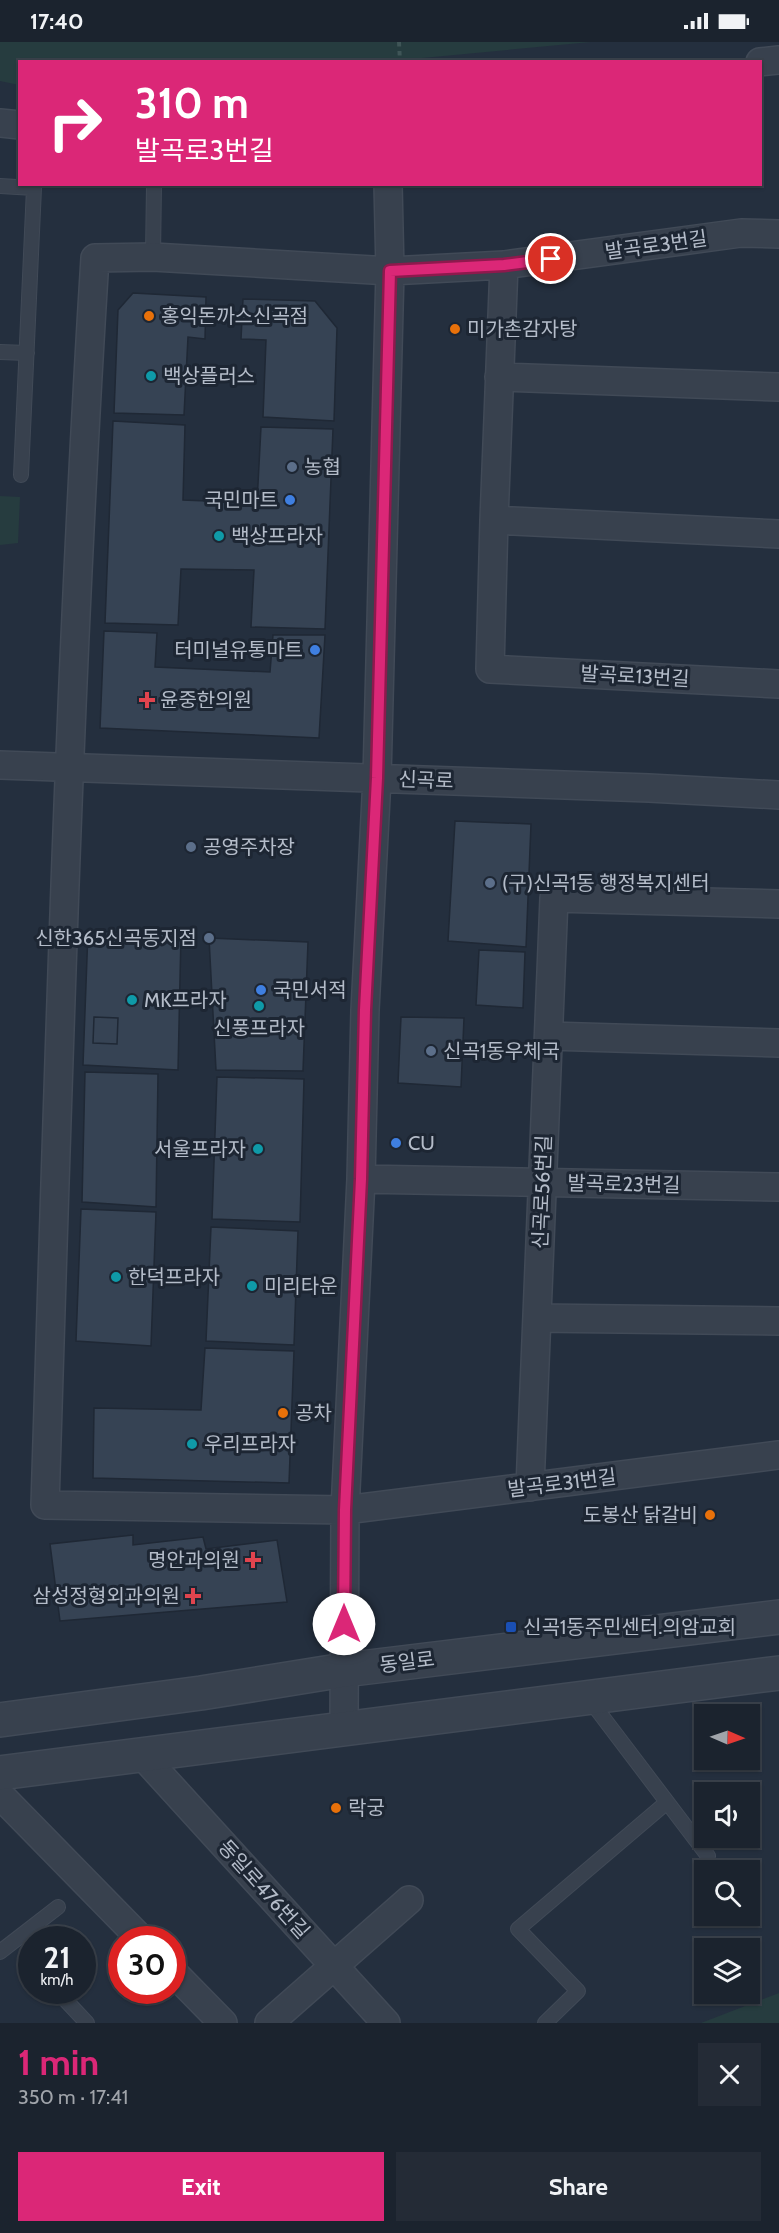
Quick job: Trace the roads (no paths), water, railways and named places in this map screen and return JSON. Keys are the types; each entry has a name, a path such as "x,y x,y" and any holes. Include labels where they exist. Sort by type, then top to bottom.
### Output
{"street":[{"path":"762,62 779,60"},
{"path":"0,123 18,126"},
{"path":"344,1729 345,1510 361,1179 365,1010 377,778 390,271 388,186"},
{"name":"발곡로3번길","path":"68,768 81,477 95,258 153,256 390,271 504,265 741,233 779,234"},
{"path":"504,265 494,520 779,534"},
{"path":"499,377 779,387"},
{"name":"발곡로13번길","path":"494,520 490,669 779,684"},
{"name":"신곡로","path":"0,765 779,795"},
{"name":"발곡로31번길","path":"68,768 45,1505 345,1510 779,1455"},
{"name":"신곡로56번길","path":"530,1487 554,898 779,904"},
{"path":"549,1036 779,1043"},
{"name":"발곡로23번길","path":"361,1179 779,1187"},
{"path":"537,1318 779,1321"},
{"name":"동일로","path":"0,1720 201,1693 344,1670 779,1617"},
{"path":"0,1773 779,1673"},
{"name":"동일로476번길","path":"142,1755 386,2023"},
{"path":"0,1795 128,1926"},
{"path":"269,2023 409,1900"},
{"path":"186,1985 223,2023"}],"lane":[{"path":"0,186 34,188 21,475"},
{"path":"153,256 154,186"},
{"path":"0,352 27,353"},
{"path":"588,1697 708,1856"},
{"path":"545,2023 578,1991 518,1929 666,1803"},
{"path":"0,1952 58,1907"},
{"path":"69,2004 87,2023"}],"place":[{"name":"홍익돈까스신곡점","path":"149,316"},
{"name":"미가촌감자탕","path":"455,329"},
{"name":"백상플러스","path":"151,376"},
{"name":"농협","path":"292,467"},
{"name":"국민마트","path":"290,500"},
{"name":"백상프라자","path":"219,536"},
{"name":"터미널유통마트","path":"315,650"},
{"name":"윤중한의원","path":"147,700"},
{"name":"공영주차장","path":"191,847"},
{"name":"(구)신곡1동 행정복지센터","path":"490,883"},
{"name":"신한365신곡동지점","path":"209,938"},
{"name":"국민서적","path":"261,990"},
{"name":"MK프라자","path":"132,1000"},
{"name":"신풍프라자","path":"259,1006"},
{"name":"신곡1동우체국","path":"431,1051"},
{"name":"CU","path":"396,1143"},
{"name":"서울프라자","path":"258,1149"},
{"name":"한덕프라자","path":"116,1277"},
{"name":"미리타운","path":"252,1286"},
{"name":"공차","path":"283,1413"},
{"name":"우리프라자","path":"192,1444"},
{"name":"도봉산 닭갈비","path":"710,1515"},
{"name":"명안과의원","path":"253,1560"},
{"name":"삼성정형외과의원","path":"193,1596"},
{"name":"신곡1동주민센터.의암교회","path":"511,1627"},
{"name":"락궁","path":"336,1808"}]}
